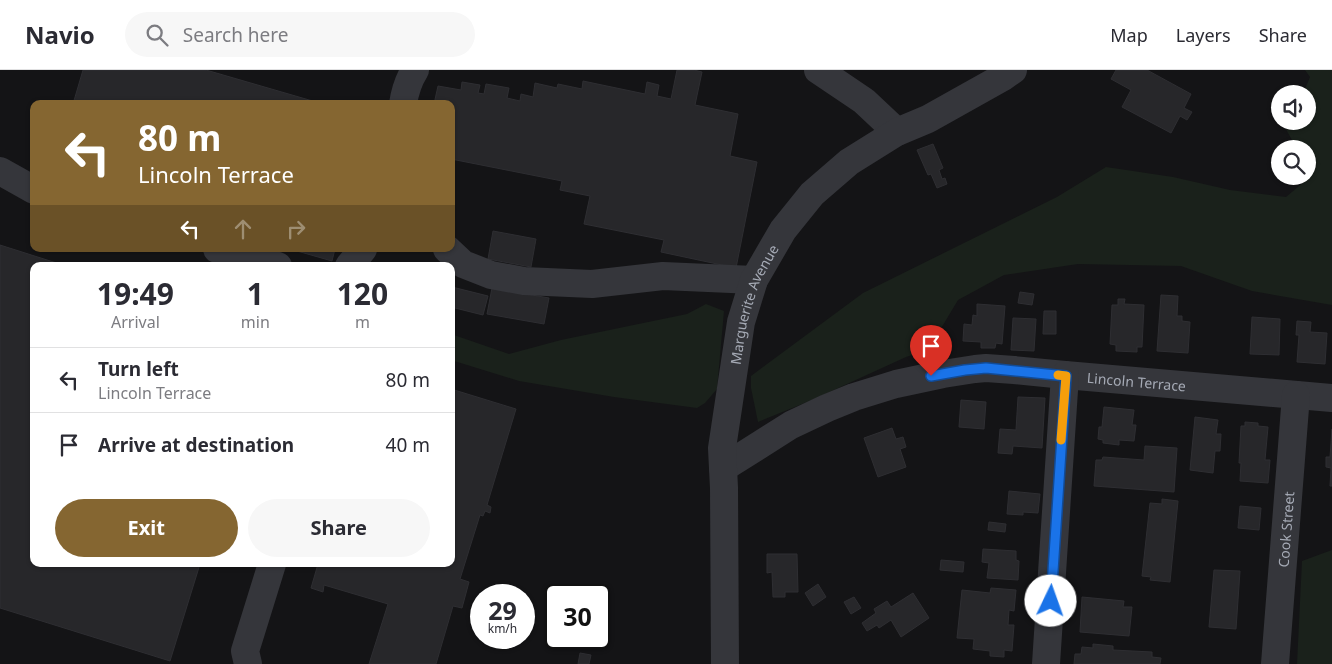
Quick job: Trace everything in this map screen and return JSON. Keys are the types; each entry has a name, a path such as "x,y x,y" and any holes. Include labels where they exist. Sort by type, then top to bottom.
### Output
{"street":[{"path":"404,100 409,80 415,70"},
{"path":"818,70 864,100 897,132"},
{"name":"Marguerite Avenue","path":"725,664 722,448 741,322 754,280 783,230 812,194 849,162 897,132 928,118 1013,70"},
{"path":"0,171 30,188"},
{"path":"228,252 264,262"},
{"path":"352,262 361,252"},
{"path":"450,252 463,264 490,275 524,281 592,284 663,276 754,280"},
{"name":"Lincoln Terrace","path":"723,468 791,426 815,413 854,397 896,384 943,374 986,368 1332,398"},
{"path":"1046,664 1066,376"},
{"name":"Cook Street","path":"1275,664 1296,395"},
{"path":"248,664 246,650 271,567"}],"shaded area":[{"path":"1305,70 1332,70 1332,305 1252,291 1181,266 1078,264 1004,275 958,300 928,350 906,357 812,400 758,422 751,388 751,376 863,293 1057,197 1106,167 1173,177 1230,190 1286,197 1300,185 1316,185 1316,140 1292,140 1286,130 1316,130 1316,85 1307,85 1310,77"},
{"path":"706,304 724,311 717,389 705,403 697,408 614,397 519,381 455,361 455,335 509,354 561,340 687,314"},
{"path":"1332,550 1332,664 1297,664 1302,561"}],"building":[{"path":"83,70 206,70 309,100 74,100"},
{"path":"677,70 702,72 695,105 738,114 730,156 757,162 736,268 661,252 664,240 584,224 590,196 560,190 562,181 455,160 455,100 435,100 438,86 461,90 462,82 480,85 478,93 484,94 486,84 509,88 507,98 520,101 521,94 533,97 535,83 557,88 558,84 582,89 583,81 645,94 647,82 659,85 657,96 671,99"},
{"path":"1116,70 1147,70 1191,94 1184,108 1192,112 1187,120 1180,116 1171,133 1122,107 1131,90 1111,79"},
{"path":"933,144 943,168 939,170 942,179 945,178 947,184 937,188 931,174 928,175 917,150"},
{"path":"493,231 536,239 531,267 488,259"},
{"path":"0,245 53,262 30,262 30,567 199,567 170,661 0,608"},
{"path":"300,252 334,252 332,261"},
{"path":"455,288 488,296 483,315 455,308"},
{"path":"492,288 549,298 544,324 487,314"},
{"path":"1020,292 1034,294 1032,305 1018,303"},
{"path":"1161,295 1178,296 1177,316 1182,316 1182,321 1190,322 1188,353 1157,351"},
{"path":"1118,299 1125,299 1124,304 1144,305 1142,347 1137,347 1137,352 1116,351 1116,345 1110,344 1112,305 1118,305"},
{"path":"977,304 1005,306 1002,344 996,343 995,348 981,348 981,342 963,341 964,324 972,325 973,315 977,316"},
{"path":"1044,311 1056,311 1056,334 1043,334"},
{"path":"1252,317 1280,319 1279,355 1250,354"},
{"path":"1013,318 1036,319 1034,351 1011,350"},
{"path":"1297,321 1311,322 1310,332 1327,333 1325,364 1297,362 1299,335 1296,335"},
{"path":"455,390 516,409 487,505 491,507 490,513 485,511 483,516 480,515 460,579 469,582 462,608 453,606 436,664 369,664 388,604 324,585 323,592 311,588 317,567 455,567"},
{"path":"1018,397 1045,398 1042,448 1013,446 1012,454 998,453 1000,429 1016,430"},
{"path":"961,400 986,402 984,429 959,427"},
{"path":"1104,407 1134,410 1132,425 1136,425 1134,441 1119,440 1119,445 1103,443 1103,440 1098,439 1099,427 1102,427"},
{"path":"1195,417 1218,420 1216,434 1221,434 1220,451 1215,451 1213,473 1190,470"},
{"path":"1245,422 1258,423 1258,426 1268,427 1265,460 1270,460 1268,483 1240,481 1241,426 1245,426"},
{"path":"892,428 896,439 903,437 906,447 900,449 906,467 878,477 864,438"},
{"path":"1332,429 1332,486 1330,486 1331,468 1326,467 1326,457 1330,457"},
{"path":"1145,446 1177,448 1174,492 1094,486 1096,460 1102,460 1103,457 1144,460"},
{"path":"1009,491 1040,494 1038,513 1023,512 1023,515 1007,514"},
{"path":"1162,499 1178,501 1170,582 1150,580 1151,577 1142,576 1150,503 1162,504"},
{"path":"1240,506 1261,508 1259,530 1238,528"},
{"path":"989,522 1006,524 1005,532 988,530"},
{"path":"983,549 1016,551 1016,560 1019,561 1018,580 987,578 989,563 982,562"},
{"path":"767,554 797,554 798,592 785,592 785,597 773,597 772,572 767,573"},
{"path":"941,560 964,562 963,572 940,570"},
{"path":"1214,570 1240,571 1236,629 1209,627"},
{"path":"818,584 826,597 813,606 805,593"},
{"path":"991,588 1016,590 1014,611 1009,610 1008,625 1014,625 1012,651 1004,650 1004,657 990,656 990,651 973,649 974,639 957,638 962,590 990,593"},
{"path":"913,593 929,618 901,637 891,620 879,628 877,625 867,631 862,623 876,613 874,609 887,601 891,607"},
{"path":"854,597 861,608 851,614 844,602"},
{"path":"1082,597 1124,601 1123,607 1132,607 1129,636 1080,632"},
{"path":"1093,644 1113,646 1113,650 1152,652 1152,657 1161,658 1160,664 1074,664 1075,654 1081,654 1082,647 1093,648"},
{"path":"580,653 591,655 589,664 578,664"}],"slow traffic":[{"path":"1058,375 1066,376 1061,440"}],"route":[{"path":"931,376 965,370 995,368 1066,376 1051,601"}]}
